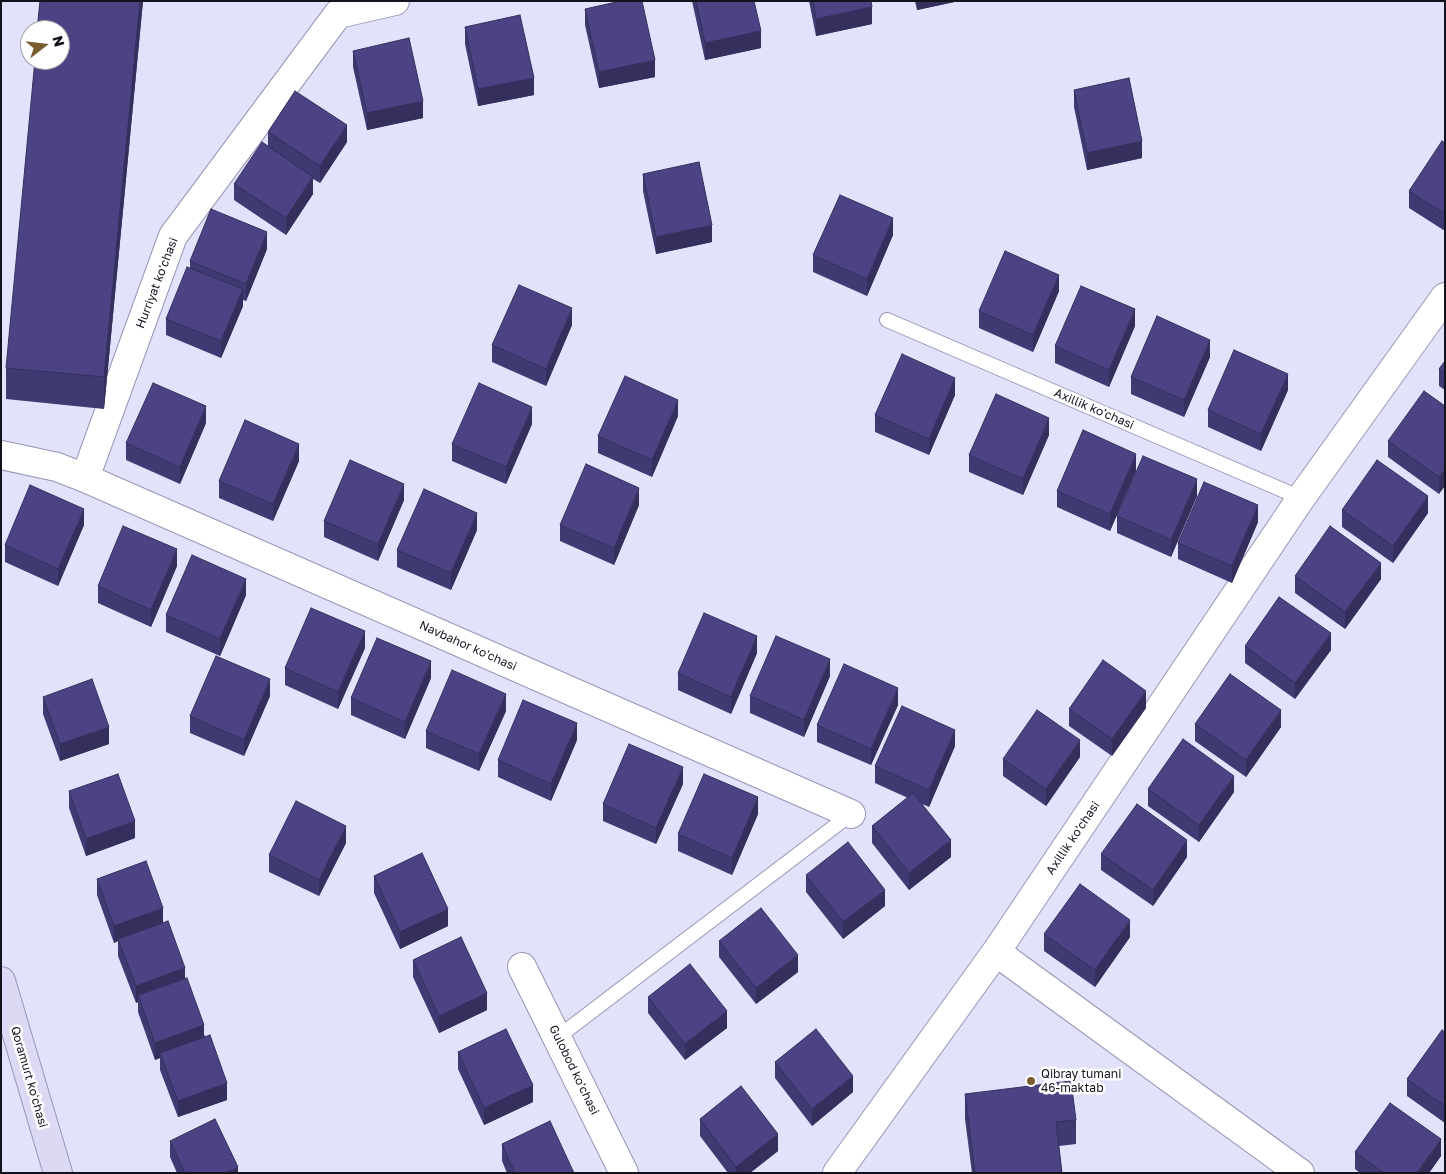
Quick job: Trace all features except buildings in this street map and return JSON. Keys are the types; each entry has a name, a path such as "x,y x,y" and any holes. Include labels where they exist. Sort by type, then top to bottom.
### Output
{"main road":[{"name":"Qoramurt koʻchasi","path":"1,982 58,1173"},
{"name":"Qoramurt koʻchasi","path":"1,1035 42,1173"}],"street":[{"name":"Hurriyat ko'chasi","path":"85,478 173,236 338,14 395,1"},
{"name":"Axillik ko'chasi","path":"837,1173 996,952 1301,498 1445,298"},
{"path":"1,455 57,467 85,478"},
{"name":"Navbahor ko'chasi","path":"85,478 851,814"},
{"path":"996,952 1300,1173"},
{"name":"Gulobod ko'chasi","path":"522,967 624,1173"}],"lane":[{"name":"Axillik ko'chasi","path":"887,320 1301,498"},
{"path":"558,1037 851,814"}],"place":[{"name":"Qibray tumani 46-maktab","path":"1031,1081"}]}
